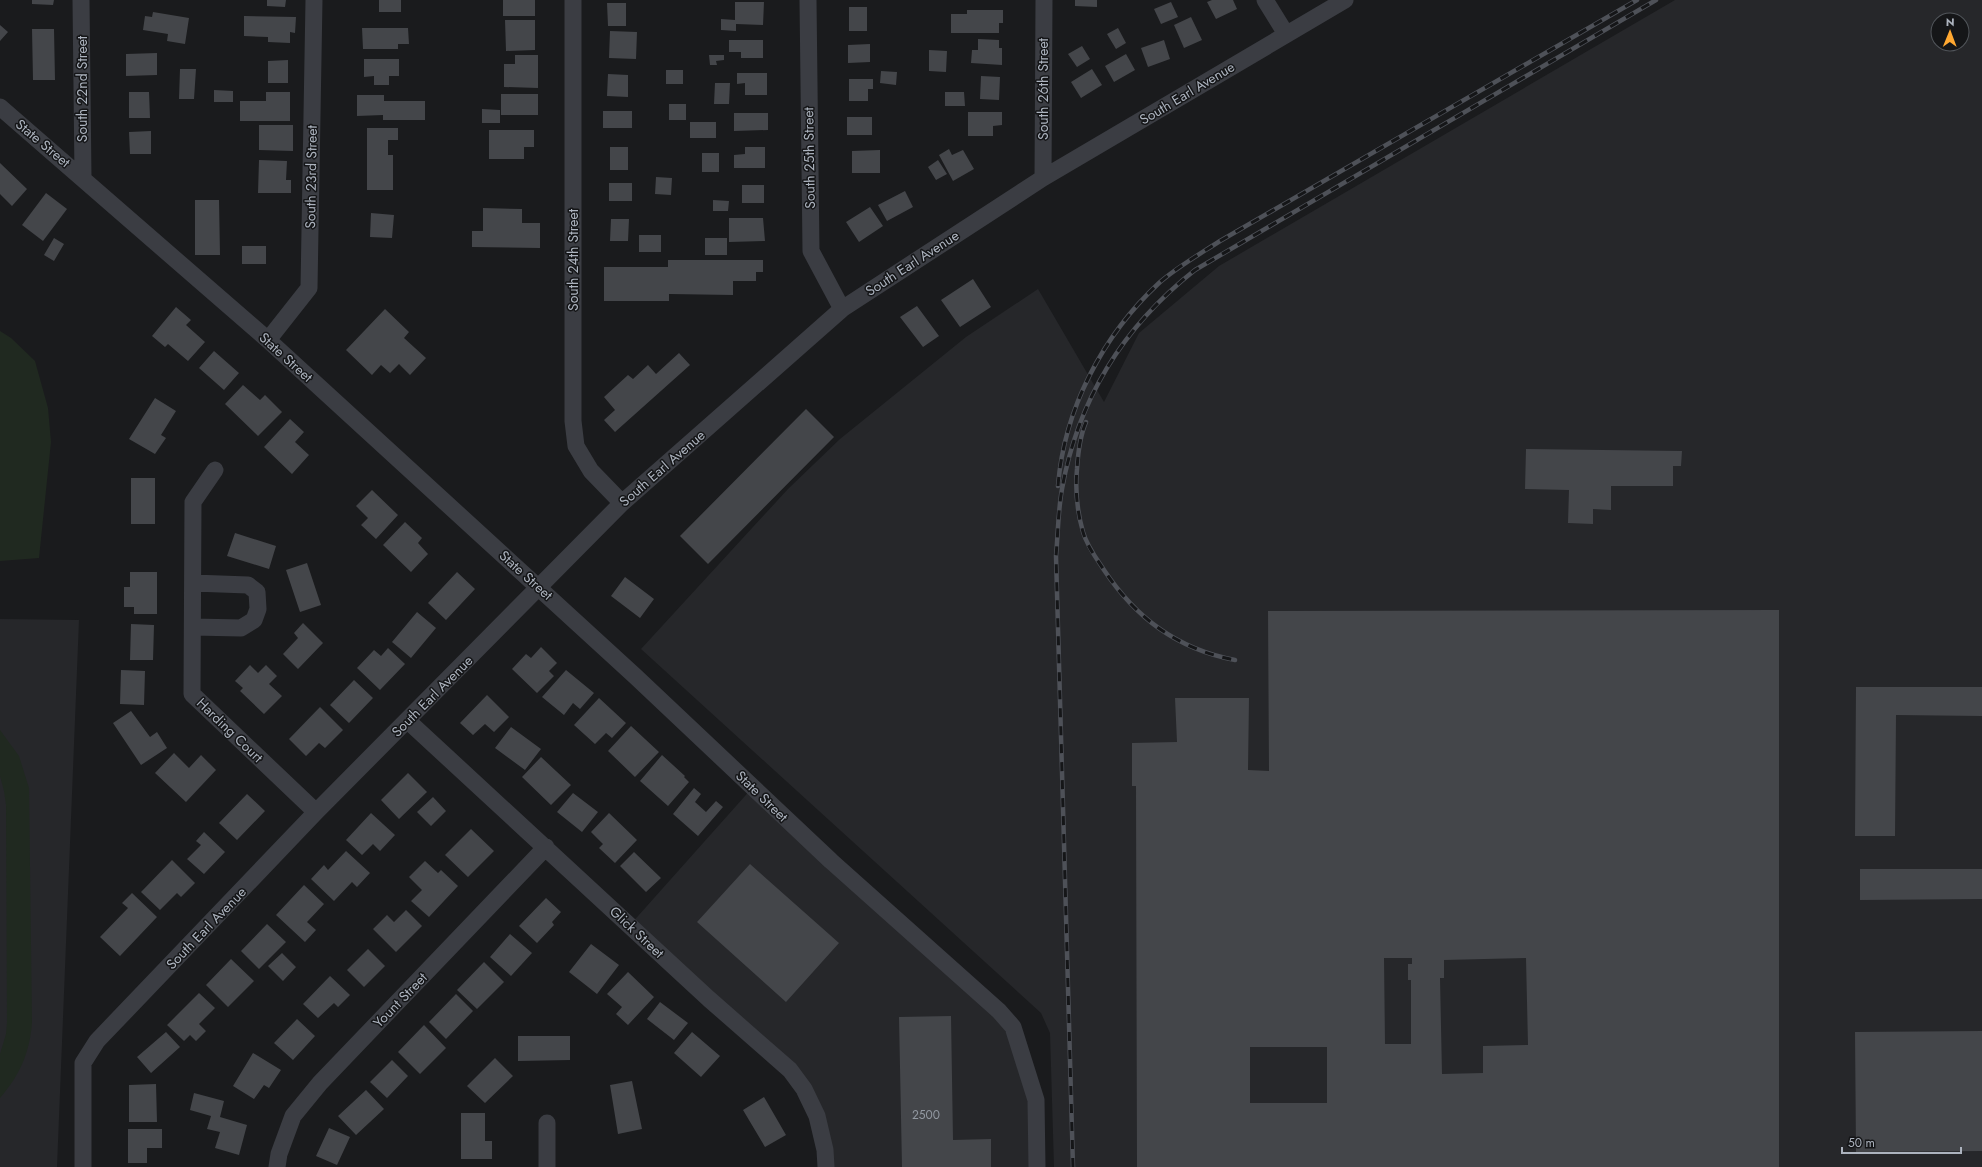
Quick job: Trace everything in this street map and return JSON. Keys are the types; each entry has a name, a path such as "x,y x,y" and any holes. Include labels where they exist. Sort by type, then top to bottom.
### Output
{"street":[{"name":"South 22nd Street","path":"81,0 83,178"},
{"name":"South 23rd Street","path":"268,340 309,288 314,0"},
{"name":"South 24th Street","path":"573,0 573,421 576,446 591,471 622,503"},
{"name":"South 25th Street","path":"808,0 811,251 842,309"},
{"name":"South 26th Street","path":"1043,178 1044,0"},
{"path":"1265,0 1286,34"},
{"name":"South Earl Avenue","path":"83,1167 83,1063 97,1042 316,812 408,721 622,503 842,309 1043,178 1345,0"},
{"name":"State Street","path":"0,107 268,340 539,587 831,861 998,1011 1013,1027 1026,1064 1036,1100 1037,1167"},
{"name":"Harding Court","path":"215,470 194,502 192,694 316,812"},
{"path":"192,627 241,628 254,620 258,609 257,592 248,584 193,583"},
{"name":"Glick Street","path":"408,721 709,999 790,1070 804,1090 817,1116 825,1150 826,1167"},
{"name":"Yount Street","path":"277,1167 279,1154 293,1116 320,1083 546,847"},
{"path":"547,1123 547,1167"}],"shaded area":[{"path":"1675,0 1982,0 1982,1167 1054,1167 1050,1033 1041,1013 641,649 788,489 840,439 966,337 1038,289 1104,402 1139,333 1219,266"},
{"path":"0,331 11,338 35,361 48,408 51,442 39,558 0,561"},
{"path":"0,619 79,620 57,1167 0,1167"},
{"path":"0,730 19,756 29,788 32,1022 29,1043 23,1063 13,1081 0,1098 0,1054 6,1034 7,1022 6,805 0,776"},
{"path":"753,787 998,1011 1026,1064 1037,1167 826,1167 804,1089 630,925"}],"building":[{"path":"32,0 54,0 53,5 32,4"},
{"path":"267,0 286,0 285,7 267,6"},
{"path":"379,0 401,0 401,12 379,12"},
{"path":"503,0 535,0 535,16 503,16"},
{"path":"1075,0 1097,0 1097,7 1075,6"},
{"path":"1212,0 1233,0 1237,9 1216,19 1207,2"},
{"path":"735,2 764,2 763,25 736,24 736,31 721,30 721,19 735,20"},
{"path":"1171,2 1178,17 1161,24 1154,9"},
{"path":"607,3 626,3 626,26 608,26"},
{"path":"849,7 867,7 867,31 849,31"},
{"path":"967,10 1003,10 1003,23 999,23 999,33 951,33 951,14 967,14"},
{"path":"153,12 189,18 185,44 167,41 168,34 143,30 145,16 152,17"},
{"path":"244,16 296,17 295,33 290,32 290,43 268,42 268,37 244,36"},
{"path":"1191,17 1202,40 1184,48 1174,25"},
{"path":"505,20 535,20 535,50 506,51"},
{"path":"0,25 8,32 0,41"},
{"path":"362,28 408,28 409,44 398,44 398,49 363,49"},
{"path":"1118,28 1126,43 1116,49 1107,34"},
{"path":"32,29 54,29 55,80 33,80"},
{"path":"610,31 637,32 636,59 609,58"},
{"path":"978,39 999,40 999,48 1002,48 1002,65 971,63 972,50 978,50"},
{"path":"729,40 763,40 763,58 741,58 741,52 729,52"},
{"path":"1164,40 1170,59 1148,67 1141,48"},
{"path":"870,44 870,62 848,63 848,45"},
{"path":"1082,46 1090,59 1077,67 1068,54"},
{"path":"929,50 947,51 946,72 929,71"},
{"path":"157,53 157,75 126,76 126,54"},
{"path":"1126,54 1135,70 1114,82 1105,66"},
{"path":"515,55 538,55 538,88 504,87 504,64 515,64"},
{"path":"709,55 724,55 724,60 716,61 717,65 710,65"},
{"path":"364,59 399,59 399,76 389,76 389,85 374,85 374,76 364,77"},
{"path":"288,60 288,83 268,83 268,61"},
{"path":"180,69 196,69 194,99 179,99"},
{"path":"1092,69 1102,85 1081,98 1071,82"},
{"path":"666,70 683,70 683,84 666,84"},
{"path":"881,71 897,72 896,85 880,83"},
{"path":"737,73 767,73 767,95 745,95 745,83 737,84"},
{"path":"608,74 628,75 628,97 607,96"},
{"path":"981,76 1000,77 999,100 980,99"},
{"path":"849,79 873,79 873,89 868,89 868,101 849,101"},
{"path":"715,83 730,83 729,104 714,104"},
{"path":"214,90 233,91 233,102 214,102"},
{"path":"129,92 149,92 150,118 129,118"},
{"path":"266,92 290,92 290,121 240,121 240,101 266,101"},
{"path":"945,92 964,92 965,106 945,106"},
{"path":"501,94 538,94 538,115 501,115"},
{"path":"357,95 384,95 384,101 425,101 425,120 383,120 383,115 357,116"},
{"path":"669,104 686,104 686,120 669,120"},
{"path":"482,109 500,110 500,123 482,123"},
{"path":"603,111 632,111 632,128 603,128"},
{"path":"968,112 1002,112 1002,125 993,126 993,136 968,136"},
{"path":"734,113 768,113 768,130 734,131"},
{"path":"847,117 872,117 872,135 847,135"},
{"path":"690,122 716,122 716,138 690,138"},
{"path":"259,125 293,125 293,151 259,150"},
{"path":"367,128 398,128 398,140 388,140 388,155 393,155 393,190 367,190"},
{"path":"489,130 534,130 534,147 524,147 524,159 489,159"},
{"path":"151,131 151,154 130,154 129,132"},
{"path":"610,147 628,147 628,170 610,170"},
{"path":"745,147 765,147 765,168 734,168 734,155 745,154"},
{"path":"949,149 952,155 963,150 974,169 953,181 939,155"},
{"path":"880,150 880,173 852,173 852,151"},
{"path":"702,153 719,153 719,172 702,172"},
{"path":"259,160 287,161 286,180 291,180 291,193 258,193"},
{"path":"938,160 947,174 936,180 928,167"},
{"path":"0,163 27,189 12,206 0,194"},
{"path":"656,177 672,178 671,195 655,194"},
{"path":"609,183 632,183 632,201 609,201"},
{"path":"742,185 764,185 764,203 742,203"},
{"path":"905,191 913,207 887,221 878,205"},
{"path":"46,193 67,209 43,241 22,225"},
{"path":"195,200 219,200 220,255 195,255"},
{"path":"713,200 729,201 728,211 713,211"},
{"path":"870,207 883,226 859,242 846,222"},
{"path":"483,208 522,209 522,223 540,223 540,248 472,247 472,231 483,231"},
{"path":"371,213 394,215 392,238 370,237"},
{"path":"729,218 763,218 765,241 729,242"},
{"path":"611,219 629,219 628,241 610,241"},
{"path":"639,235 661,235 661,252 639,252"},
{"path":"54,238 64,244 54,261 44,255"},
{"path":"705,238 727,238 727,255 705,255"},
{"path":"242,246 266,246 266,264 242,264"},
{"path":"668,260 763,260 763,272 756,272 756,281 733,281 733,295 669,294 669,301 604,301 604,267 668,267"},
{"path":"973,279 991,307 960,327 941,300"},
{"path":"917,306 939,336 923,347 900,317"},
{"path":"176,307 191,320 186,325 205,342 188,361 168,344 165,347 152,336"},
{"path":"385,309 409,332 404,338 426,358 410,375 399,364 390,373 381,365 372,375 346,350"},
{"path":"214,351 239,373 224,390 199,368"},
{"path":"679,353 690,365 615,432 604,420 615,410 604,397 628,375 633,379 648,365 656,374"},
{"path":"243,385 260,400 265,395 282,412 258,436 225,404"},
{"path":"155,398 176,411 161,435 166,438 155,454 129,439"},
{"path":"806,409 834,437 708,564 680,536"},
{"path":"290,419 304,432 295,442 309,455 292,474 264,447"},
{"path":"1526,449 1682,451 1681,466 1673,466 1673,486 1611,486 1611,510 1593,509 1593,524 1568,523 1569,490 1525,489"},
{"path":"131,478 155,478 155,524 131,524"},
{"path":"372,490 398,515 376,539 361,525 368,518 356,506"},
{"path":"405,522 422,538 418,543 428,554 411,572 383,545"},
{"path":"235,533 276,546 269,569 227,556"},
{"path":"307,563 321,605 300,612 286,570"},
{"path":"130,572 157,572 157,614 134,614 134,607 124,607 124,587 130,587"},
{"path":"457,572 475,589 446,620 428,603"},
{"path":"625,577 654,599 640,618 611,596"},
{"path":"1779,610 1779,1167 1137,1167 1136,786 1132,786 1132,743 1177,742 1175,698 1249,698 1248,770 1269,771 1268,611","holes":["1384,958 1412,958 1412,964 1408,964 1408,980 1411,980 1411,1044 1385,1044","1526,958 1528,1045 1483,1046 1483,1073 1442,1074 1440,978 1444,978 1444,960","1250,1047 1327,1047 1327,1103 1250,1103"]},
{"path":"417,612 436,628 411,658 392,642"},
{"path":"303,623 323,643 298,669 283,654 298,638 294,633"},
{"path":"131,624 154,625 153,660 130,660"},
{"path":"541,647 557,663 549,671 554,676 537,693 512,669 526,654 531,658"},
{"path":"388,648 405,664 380,690 357,668 374,650 381,656"},
{"path":"250,665 258,673 266,665 277,676 269,684 282,696 264,714 240,691 243,688 235,681"},
{"path":"121,670 145,671 144,705 120,704"},
{"path":"566,670 594,693 580,709 573,703 564,715 542,697"},
{"path":"354,680 373,698 349,723 330,705"},
{"path":"1856,687 1982,687 1982,716 1896,715 1895,836 1855,836"},
{"path":"487,695 509,717 494,732 485,724 473,735 460,723"},
{"path":"599,698 626,723 612,738 606,733 595,744 574,725"},
{"path":"320,707 343,730 325,748 319,743 306,756 289,739"},
{"path":"131,711 150,737 157,732 167,748 141,765 113,723"},
{"path":"631,726 659,752 635,777 608,751"},
{"path":"511,727 541,749 525,770 495,748"},
{"path":"174,753 189,768 201,755 216,770 186,802 155,773"},
{"path":"662,755 685,776 684,777 689,782 668,806 640,781"},
{"path":"541,757 571,785 551,805 522,777"},
{"path":"408,773 427,792 399,819 381,800"},
{"path":"694,788 701,794 695,802 706,812 716,801 723,807 698,836 673,814"},
{"path":"573,793 598,812 582,832 557,812"},
{"path":"247,794 265,811 237,840 219,823"},
{"path":"433,797 446,811 431,826 417,812"},
{"path":"371,813 395,835 380,851 373,844 362,855 346,840"},
{"path":"609,813 637,840 615,863 599,848 603,844 591,832"},
{"path":"471,829 494,851 468,877 445,855"},
{"path":"204,832 225,852 204,874 187,859 201,845 196,841"},
{"path":"346,851 370,873 357,887 352,882 334,901 311,879 324,865 328,870"},
{"path":"634,852 661,878 646,892 620,866"},
{"path":"172,860 195,883 181,897 177,893 160,910 141,892"},
{"path":"425,861 438,873 441,870 458,886 429,917 411,901 422,890 409,877"},
{"path":"750,864 839,943 786,1002 697,922"},
{"path":"1860,869 1982,869 1982,899 1860,900"},
{"path":"304,885 324,904 307,922 316,930 305,942 276,915"},
{"path":"132,893 157,917 120,956 100,937 128,908 122,903"},
{"path":"546,898 561,912 552,922 554,925 537,943 519,926"},
{"path":"406,910 422,926 396,952 373,929 387,915 394,922"},
{"path":"267,924 286,942 259,969 241,951"},
{"path":"510,934 532,953 511,976 490,957"},
{"path":"591,944 619,965 597,994 569,972"},
{"path":"368,949 385,966 364,987 347,970"},
{"path":"282,953 296,967 283,981 268,966"},
{"path":"231,959 254,981 228,1007 206,985"},
{"path":"484,962 504,982 477,1009 457,990"},
{"path":"628,972 654,997 628,1025 616,1014 622,1007 607,994"},
{"path":"330,976 350,995 338,1007 334,1003 318,1018 303,1004"},
{"path":"199,993 215,1008 199,1024 206,1031 196,1041 190,1035 184,1041 167,1025"},
{"path":"456,994 473,1011 446,1039 429,1022"},
{"path":"660,1002 688,1023 674,1040 647,1019"},
{"path":"951,1016 953,1140 991,1139 991,1167 902,1167 899,1017"},
{"path":"297,1019 315,1036 293,1060 274,1043"},
{"path":"424,1025 446,1048 420,1074 398,1052"},
{"path":"1982,1031 1982,1151 1856,1152 1855,1032"},
{"path":"166,1032 180,1047 151,1073 137,1057"},
{"path":"692,1032 720,1056 701,1077 674,1053"},
{"path":"518,1036 570,1036 570,1060 518,1061"},
{"path":"253,1053 281,1070 269,1088 264,1085 254,1099 233,1086"},
{"path":"495,1058 513,1076 485,1103 467,1086"},
{"path":"392,1060 408,1076 387,1098 370,1082"},
{"path":"632,1081 642,1129 618,1134 610,1085"},
{"path":"156,1084 157,1122 129,1122 129,1085"},
{"path":"366,1090 384,1109 356,1135 338,1116"},
{"path":"194,1093 224,1101 220,1117 247,1125 239,1155 215,1148 220,1132 207,1129 211,1116 190,1110"},
{"path":"764,1097 786,1135 765,1147 743,1110"},
{"path":"461,1113 485,1113 485,1141 492,1141 492,1159 461,1159"},
{"path":"329,1128 350,1137 337,1165 316,1156"},
{"path":"128,1129 162,1129 162,1148 147,1148 147,1163 128,1163"}],"railway":[{"path":"1058,486 1068,429 1090,375 1120,326 1139,303 1166,277 1220,241 1637,0"},
{"path":"1073,1167 1056,556 1062,489 1069,456 1092,395 1126,340 1147,315 1195,270 1656,0"},
{"path":"1086,422 1082,433 1079,451 1076,493 1083,532 1095,556 1116,587 1130,603 1144,617 1160,629 1195,648 1214,655 1235,660"}]}
